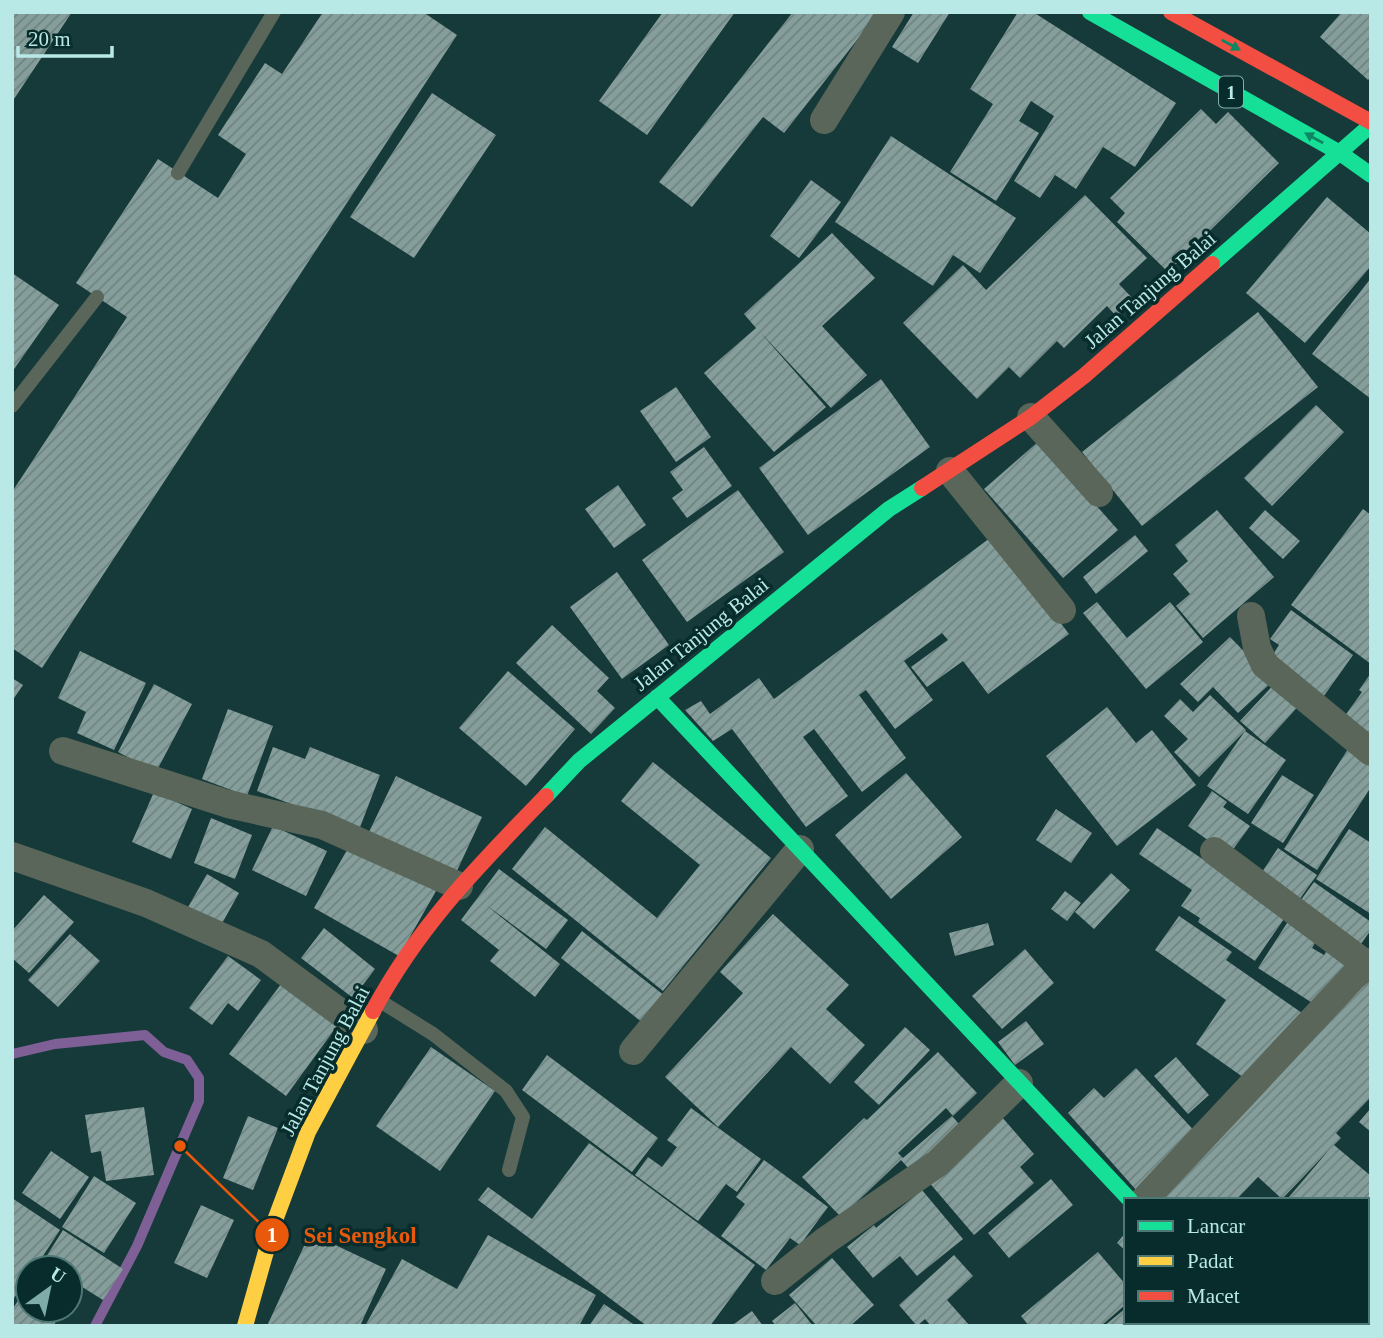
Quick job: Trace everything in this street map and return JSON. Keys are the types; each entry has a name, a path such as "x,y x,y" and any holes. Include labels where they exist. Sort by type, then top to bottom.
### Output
{"main road":[{"name":"1","path":"1090,12 1340,153 1371,175"},
{"name":"1","path":"1171,12 1371,124"},
{"name":"Jalan Tanjung Balai","path":"245,1326 274,1223 308,1132 379,1000 430,922 459,886 579,761 889,509 1031,417 1084,376 1371,124"},
{"path":"657,696 1128,1198"}],"street":[{"path":"824,120 891,12"},
{"path":"1031,417 1099,493"},
{"path":"950,471 1062,610"},
{"path":"1251,616 1257,648 1265,666 1371,752"},
{"path":"63,751 228,804 322,825 459,886"},
{"path":"633,1051 800,849"},
{"path":"1146,1198 1369,963 1214,851"},
{"path":"12,856 146,903 261,954 364,1030"},
{"path":"775,1281 825,1241 938,1163 1019,1083"}],"lane":[{"path":"178,173 274,12"},
{"path":"12,406 97,297"},
{"path":"379,1000 433,1034 506,1091 523,1117 509,1170"}],"building":[{"path":"12,12 72,12 12,102"},
{"path":"323,12 423,12 457,35 42,668 12,648 12,492 127,317 76,283 158,159 218,198 246,154 218,135 265,63 282,74"},
{"path":"663,12 735,12 647,135 599,101"},
{"path":"793,12 879,12 784,133 763,117 692,207 659,182"},
{"path":"914,12 950,12 918,63 892,47"},
{"path":"1018,12 1033,12 1176,103 1135,167 1103,147 1076,189 1055,175 1040,198 1014,181 1054,116 1031,101 1019,121 1039,133 996,201 950,172 993,104 970,89"},
{"path":"1342,12 1371,12 1371,77 1368,80 1320,37"},
{"path":"432,93 496,135 414,258 350,217"},
{"path":"1201,109 1216,124 1228,112 1279,163 1168,272 1117,222 1125,213 1110,198"},
{"path":"891,136 1016,218 980,273 953,255 933,286 835,222"},
{"path":"811,180 841,202 799,258 770,236"},
{"path":"1085,195 1147,258 1119,284 1134,300 1117,317 1107,306 1064,348 1057,341 1020,378 1009,367 977,399 903,323 963,265 986,290"},
{"path":"1327,197 1371,234 1371,266 1305,343 1246,293"},
{"path":"832,233 875,278 822,326 867,375 831,408 761,333 826,407 774,452 704,373 756,328 744,314"},
{"path":"12,273 59,305 12,372"},
{"path":"1371,278 1371,399 1312,354"},
{"path":"1258,312 1318,387 1142,526 1082,452"},
{"path":"881,379 930,447 808,535 759,468"},
{"path":"676,387 711,437 676,462 640,411"},
{"path":"1316,405 1344,432 1272,506 1244,478"},
{"path":"1039,441 1118,530 1063,578 984,489"},
{"path":"704,447 732,486 687,518 672,498 683,490 670,472"},
{"path":"618,485 646,525 614,548 585,509"},
{"path":"738,490 784,552 687,622 642,560"},
{"path":"1363,509 1371,515 1371,664 1291,605"},
{"path":"1217,510 1274,577 1203,638 1176,606 1190,594 1173,574 1188,561 1175,545"},
{"path":"1265,510 1300,541 1283,559 1249,528"},
{"path":"994,535 1069,634 988,694 963,661 927,687 911,667 948,640 942,633 904,661 933,700 895,729 866,690 859,695 906,758 862,792 814,729 803,737 848,796 806,827 732,729 713,741 685,710 701,701 710,714 759,678 774,699"},
{"path":"1135,535 1148,551 1096,594 1083,577"},
{"path":"617,572 669,645 622,679 570,607"},
{"path":"1097,602 1127,638 1170,602 1203,642 1146,689 1083,613"},
{"path":"1291,610 1353,655 1321,700 1268,662 1279,645 1270,639"},
{"path":"552,625 609,678 597,691 615,708 591,734 516,663"},
{"path":"1230,637 1273,681 1238,713 1213,687 1198,702 1180,684"},
{"path":"80,651 146,683 114,750 77,733 86,712 58,698"},
{"path":"508,671 575,729 526,786 459,728"},
{"path":"1371,673 1371,747 1339,724 1362,692 1359,690"},
{"path":"12,678 23,685 12,701"},
{"path":"1279,679 1303,701 1265,743 1240,721"},
{"path":"154,684 192,704 156,772 118,752"},
{"path":"1210,695 1246,730 1199,777 1174,752 1188,739 1164,716 1180,699 1193,712"},
{"path":"1107,707 1136,743 1152,730 1196,785 1117,846 1046,756"},
{"path":"228,709 273,726 247,796 202,779"},
{"path":"1245,731 1286,760 1248,814 1207,786"},
{"path":"273,747 305,759 310,747 380,775 359,830 257,791"},
{"path":"1348,749 1371,764 1371,787 1317,870 1284,849"},
{"path":"653,762 771,858 663,991 512,869 545,827 657,918 700,865 621,801"},
{"path":"906,773 962,837 891,899 835,835"},
{"path":"1282,775 1314,795 1283,843 1251,823"},
{"path":"396,776 482,817 455,875 368,834"},
{"path":"1212,791 1227,802 1223,807 1250,826 1229,855 1188,826"},
{"path":"154,792 192,809 171,859 132,842"},
{"path":"1056,809 1092,833 1071,863 1036,840"},
{"path":"211,818 252,835 235,879 194,863"},
{"path":"273,826 327,851 306,896 252,870"},
{"path":"1157,828 1286,916 1255,961 1198,922 1200,918 1181,906 1192,890 1139,854"},
{"path":"1349,829 1371,843 1371,914 1316,879"},
{"path":"351,843 436,891 399,956 314,908"},
{"path":"1278,848 1317,875 1296,904 1258,878"},
{"path":"499,869 568,920 546,949 486,905 560,964 535,997 490,961 499,950 461,920"},
{"path":"1111,873 1130,890 1094,929 1075,912"},
{"path":"207,874 239,893 220,927 187,909"},
{"path":"1314,882 1371,922 1371,930 1358,948 1298,904"},
{"path":"1065,891 1081,903 1067,921 1051,909"},
{"path":"44,895 74,922 29,973 12,958 12,931"},
{"path":"773,914 849,985 826,1009 865,1045 830,1084 791,1047 718,1127 665,1077 743,993 720,972"},
{"path":"1179,916 1232,952 1226,960 1302,1013 1250,1082 1196,1044 1226,1000 1155,950"},
{"path":"1289,920 1318,938 1312,948 1324,955 1329,947 1352,961 1317,1006 1258,968"},
{"path":"988,923 994,945 955,956 949,933"},
{"path":"324,928 375,969 353,998 301,958"},
{"path":"582,931 665,996 643,1023 561,958"},
{"path":"70,934 100,961 58,1007 28,980"},
{"path":"1025,949 1054,983 1002,1029 972,996"},
{"path":"228,956 261,980 238,1011 228,1003 212,1025 189,1008"},
{"path":"1371,975 1371,1097 1336,1133 1341,1138 1334,1145 1371,1176 1371,1198 1289,1197 1329,1150 1283,1198 1258,1177 1238,1198 1164,1198"},
{"path":"281,984 337,1026 286,1096 229,1054"},
{"path":"1026,1021 1044,1044 1015,1065 998,1042"},
{"path":"905,1027 930,1050 879,1105 854,1082"},
{"path":"431,1047 495,1091 440,1171 376,1126"},
{"path":"938,1052 977,1093 953,1116 946,1108 898,1153 903,1158 952,1116 968,1134 917,1178 901,1160 841,1217 802,1177"},
{"path":"547,1055 658,1138 632,1172 522,1090"},
{"path":"1176,1057 1209,1095 1188,1114 1154,1076"},
{"path":"1136,1068 1200,1137 1137,1191 1068,1113 1094,1088 1104,1098"},
{"path":"144,1107 154,1175 106,1181 101,1151 91,1153 85,1115"},
{"path":"691,1108 761,1159 737,1192 726,1184 698,1221 635,1175 648,1157 662,1167 677,1147 667,1140"},
{"path":"1371,1108 1371,1132 1359,1122"},
{"path":"248,1116 278,1128 253,1190 223,1178"},
{"path":"1001,1116 1034,1154 1020,1167 1034,1183 974,1235 927,1180"},
{"path":"589,1143 755,1265 710,1326 647,1326 478,1200 488,1187 532,1219"},
{"path":"51,1151 89,1177 60,1219 22,1193"},
{"path":"764,1160 828,1207 800,1245 790,1238 766,1270 721,1236 745,1204 736,1197"},
{"path":"94,1176 136,1203 104,1253 62,1227"},
{"path":"1051,1179 1073,1205 1009,1258 988,1233"},
{"path":"922,1190 963,1239 917,1276 900,1256 873,1278 847,1247 874,1225 876,1228"},
{"path":"12,1198 60,1230 44,1254 14,1254 12,1301"},
{"path":"201,1205 234,1220 207,1278 174,1263"},
{"path":"63,1230 123,1269 103,1300 84,1288 84,1254 48,1254"},
{"path":"310,1233 386,1269 360,1326 267,1326"},
{"path":"1124,1234 1124,1249 1117,1243"},
{"path":"488,1235 596,1295 579,1326 365,1326 402,1259 457,1289"},
{"path":"1098,1252 1124,1283 1124,1306 1101,1326 1029,1326 1021,1316"},
{"path":"954,1255 973,1276 947,1300 970,1326 931,1326 925,1319 917,1326 899,1305"},
{"path":"832,1258 874,1305 850,1326 817,1326 789,1295"},
{"path":"795,1303 813,1326 776,1326 772,1321"},
{"path":"604,1304 636,1326 589,1326"},
{"path":"14,1307 14,1324 54,1324 12,1326"},
{"path":"1124,1310 1124,1324 1191,1326 1104,1326"},
{"path":"752,1311 763,1326 731,1326"}],"waterway":[{"path":"12,1054 55,1044 145,1035 164,1052 187,1060 199,1078 199,1101 137,1246 95,1326"}],"traffic: fast":[{"path":"1090,12 1340,153 1371,175"},
{"path":"1212,264 1371,125"},
{"path":"546,796 579,761 889,509 922,488"},
{"path":"657,697 1128,1198"}],"traffic: slow":[{"path":"245,1326 274,1223 308,1132 373,1011"}],"traffic: jam":[{"path":"1171,12 1371,122"},
{"path":"922,488 1031,417 1084,376 1212,264"},
{"path":"373,1011 430,923 546,796"}],"place":[{"name":"Sei Sengkol","path":"180,1146"}]}
